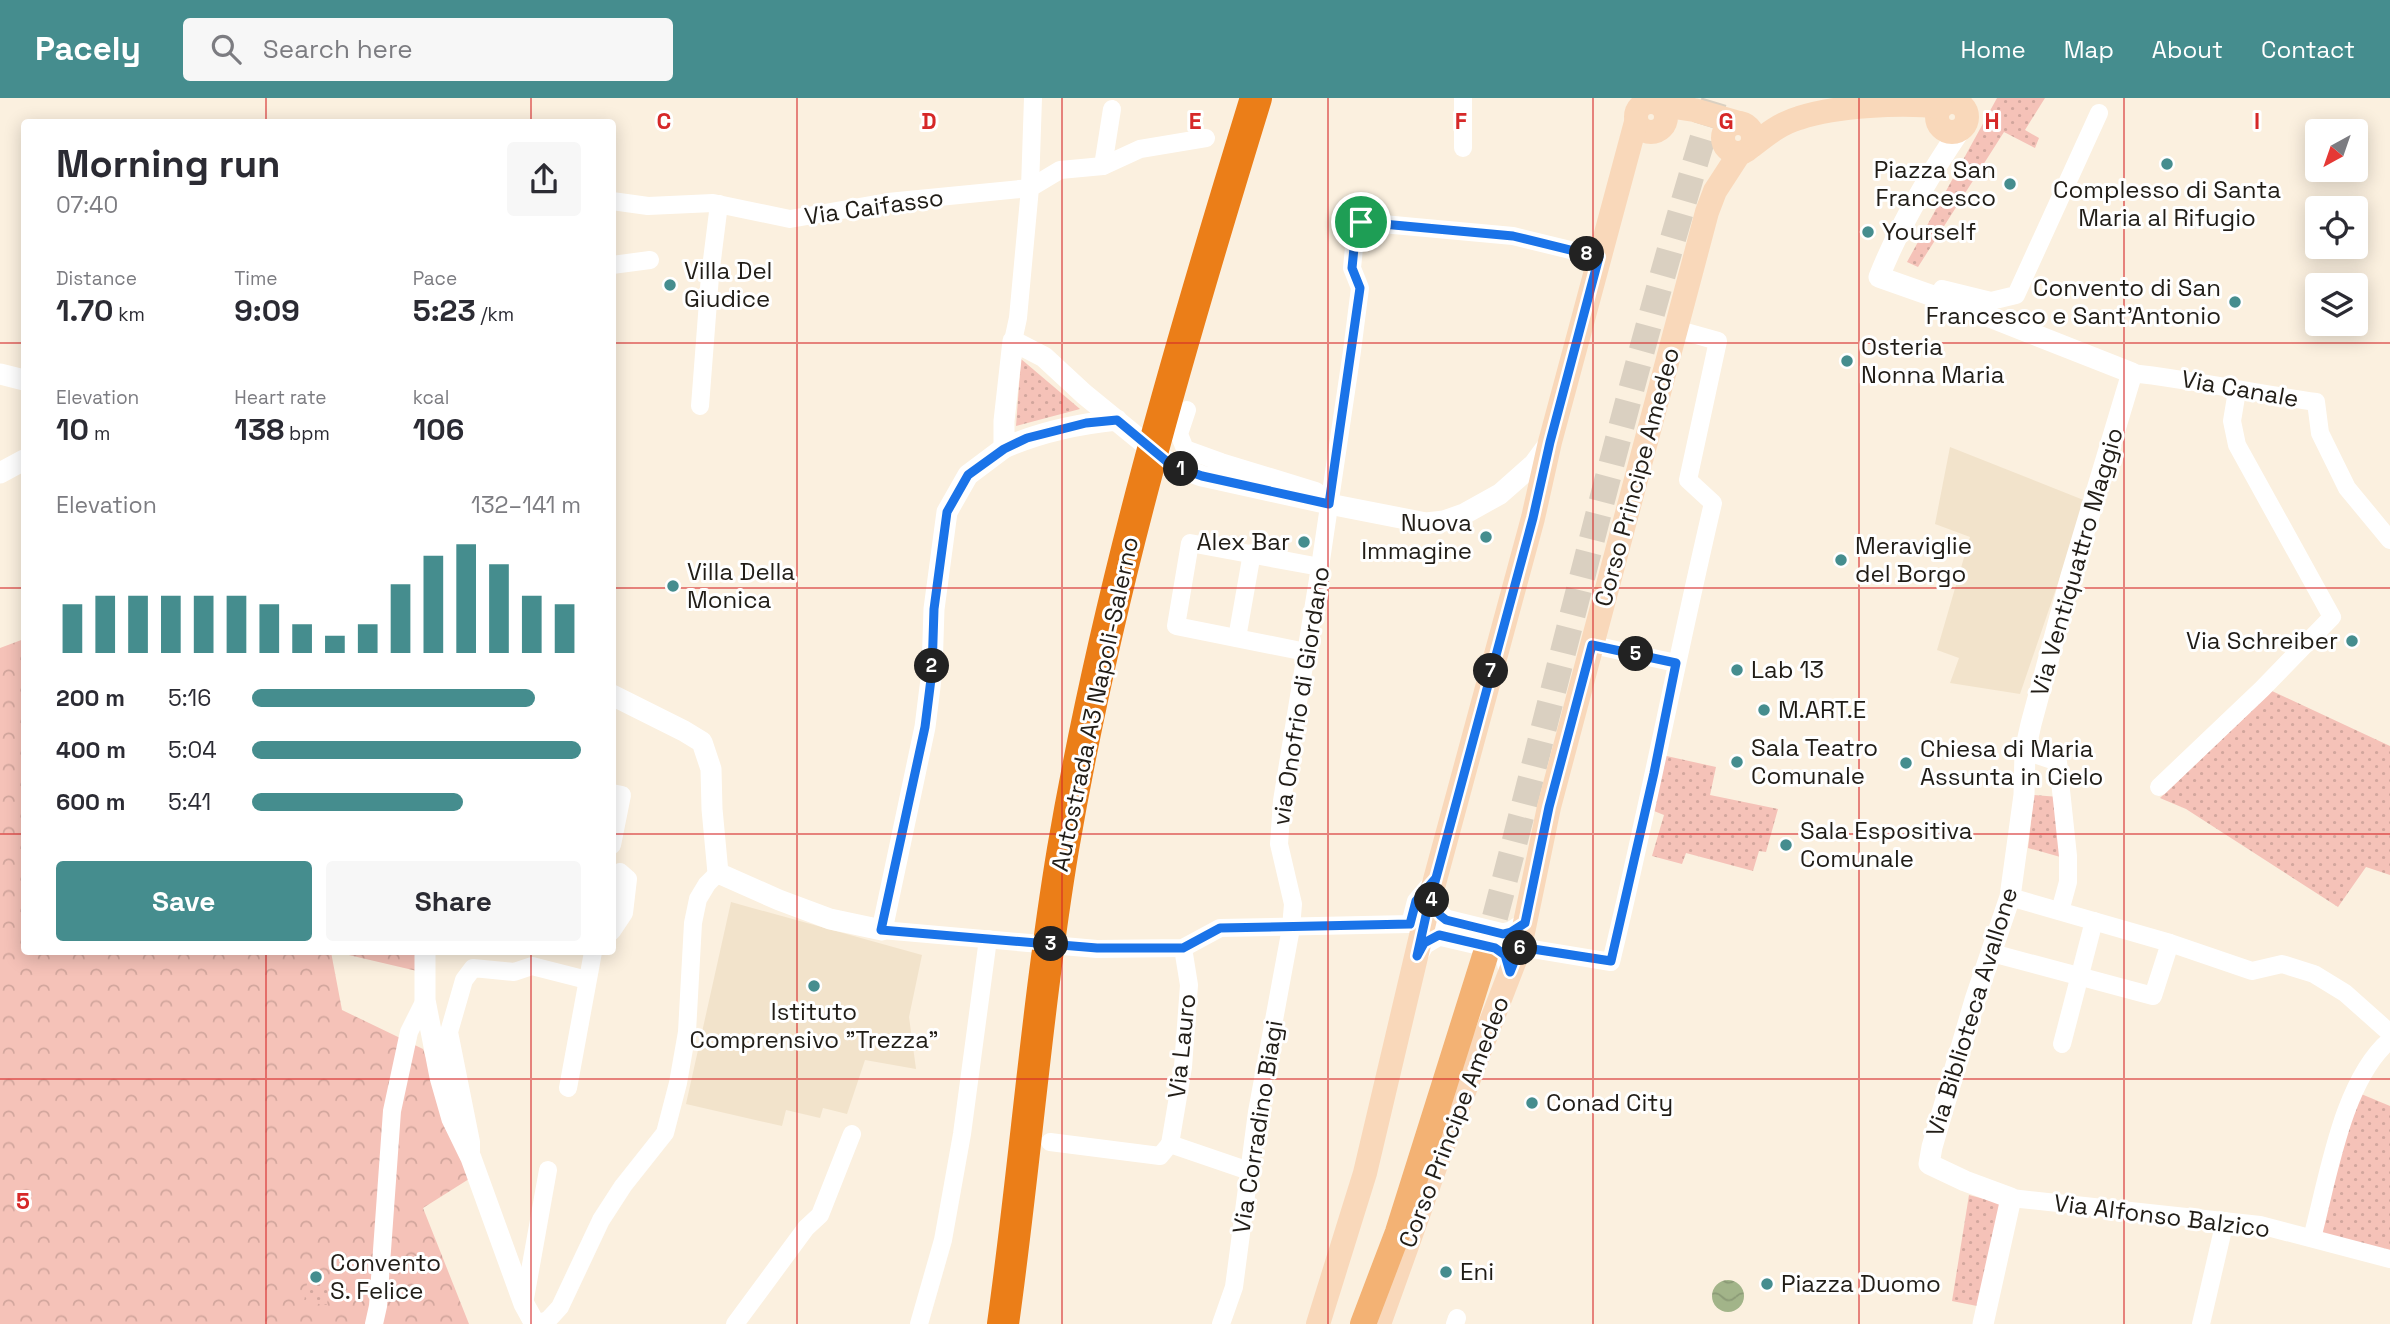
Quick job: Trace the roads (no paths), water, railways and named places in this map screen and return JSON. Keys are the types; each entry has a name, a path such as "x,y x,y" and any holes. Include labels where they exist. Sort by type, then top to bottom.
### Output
{"highway":[{"name":"Autostrada A3 Napoli-Salerno","path":"984,1324 1005,1131 1034,912 1071,699 1107,542 1140,419 1236,98"},
{"name":"Autostrada A3 Napoli-Salerno","path":"1003,1324 1053,917 1100,656 1159,425 1256,98"}],"main road":[{"path":"1725,98 1740,138"},
{"path":"1649,111 1701,104 1740,138"},
{"name":"Corso Principe Amedeo","path":"1379,1324 1522,935 1549,807 1714,191 1740,138 1817,113 1908,106 1956,112"},
{"path":"1649,111 1740,138"},
{"path":"1318,1324 1365,1173 1434,886 1533,518 1550,442 1599,257 1649,111"},
{"path":"1363,1324 1398,1232 1485,956"},
{"path":"1379,1324 1398,1232"}],"street":[{"path":"1004,449 1004,421 1018,318 1030,188 1033,98"},
{"path":"1463,98 1463,148"},
{"path":"1103,166 1112,109"},
{"path":"1956,112 1928,177 1896,236 1879,277 2132,373"},
{"path":"1937,298 1942,289 1991,301 2016,295 2099,113"},
{"path":"1030,188 1059,170 1103,166 1140,149 1206,138"},
{"name":"Via Caifasso","path":"616,202 648,206 719,204 790,219 888,202 1030,188"},
{"path":"700,406 710,276 719,204"},
{"name":"via Onofrio di Giordano","path":"1291,928 1293,904 1279,844 1282,801 1352,351 1360,288 1352,268 1356,228 1361,222 1513,236 1599,257"},
{"path":"616,264 650,260"},
{"path":"1018,318 1027,338 1044,357 1117,420 1171,465 1202,476 1426,523 1444,522 1500,494 1534,464 1550,442"},
{"path":"1434,886 1436,911 1446,920 1503,934 1511,932 1611,961 1713,503 1688,480 1718,341 1675,329"},
{"path":"1013,341 1044,357"},
{"name":"Via Canale","path":"2132,373 2171,377 2237,391 2316,402 2320,433 2347,488 2390,540"},
{"name":"Via Ventiquattro Maggio","path":"2025,751 2071,576 2132,373"},
{"path":"0,374 21,379"},
{"path":"2159,787 2262,689 2332,617 2237,445 2232,421 2237,391"},
{"path":"1187,410 1180,434 1185,449 1316,491 1329,504"},
{"path":"881,930 925,727 932,671 934,609 947,512 968,475 1004,449 1027,438 1086,423 1117,420"},
{"path":"0,473 21,462"},
{"path":"1500,494 1510,494 1522,499 1528,504 1533,518"},
{"path":"1306,652 1176,626 1178,612 1190,543 1320,567"},
{"path":"1237,638 1252,553"},
{"path":"1592,645 1676,663"},
{"path":"616,697 702,742 711,769 718,873"},
{"path":"2025,751 2058,762 2068,856 2068,882 2060,911"},
{"name":"Via Biblioteca Avallone","path":"1929,1164 1975,1000 2010,897 2024,794 2025,751"},
{"path":"616,794 622,795 616,825"},
{"path":"616,888 620,872 628,879 624,913 616,925"},
{"path":"718,873 830,919 881,930 1097,948 1183,948 1220,928 1410,924 1416,901 1434,886"},
{"path":"425,955 425,1000 452,1119 471,1158 524,1304 536,1324 548,1320 560,1307 600,1220 665,1133 687,1032 698,900 707,884 718,873"},
{"path":"2010,897 2170,943 2252,971 2282,964 2314,974 2346,993 2390,1033"},
{"path":"2062,1044 2094,921"},
{"name":"Via Corradino Biagi","path":"1221,1324 1234,1287 1257,1112 1291,928"},
{"path":"1417,956 1424,943 1439,935 1495,948 1505,955 1510,972"},
{"path":"919,1324 943,1240 962,1134 988,939"},
{"path":"1992,953 2153,996 2170,943"},
{"name":"Via Lauro","path":"1170,1144 1183,1067 1189,985 1183,948"},
{"path":"568,1088 592,955"},
{"path":"471,1158 471,1142 449,1032 464,980 473,968 514,972 532,966 587,980"},
{"path":"374,1324 378,1306 391,1111 410,1032 425,1000"},
{"path":"2312,1238 2340,1131 2357,1083 2378,1050 2390,1040"},
{"path":"735,1324 806,1228 820,1215 852,1134"},
{"path":"1050,1142 1160,1156 1170,1144 1249,1171"},
{"name":"Via Alfonso Balzico","path":"1929,1164 2011,1198 2260,1225 2390,1259"},
{"path":"524,1304 548,1170"},
{"path":"1983,1324 2011,1198"},
{"path":"2201,1324 2225,1221"}],"water":[{"path":"1728,1280 1739,1285 1744,1296 1739,1307 1728,1312 1717,1307 1712,1296 1717,1285"}],"tunnel":[{"path":"1485,955 1624,418 1715,98"}],"place":[{"name":"Complesso di Santa Maria al Rifugio","path":"2167,164"},
{"name":"Piazza San Francesco","path":"2010,184"},
{"name":"Yourself","path":"1868,232"},
{"name":"Villa Del Giudice","path":"670,285"},
{"name":"Convento di San Francesco e Sant'Antonio","path":"2235,302"},
{"name":"Osteria Nonna Maria","path":"1847,361"},
{"name":"Nuova Immagine","path":"1486,537"},
{"name":"Alex Bar","path":"1304,542"},
{"name":"Meraviglie del Borgo","path":"1841,560"},
{"name":"Villa Della Monica","path":"673,586"},
{"name":"Via Schreiber","path":"2352,641"},
{"name":"Lab 13","path":"1737,670"},
{"name":"M.ART.E","path":"1764,710"},
{"name":"Sala Teatro Comunale","path":"1737,762"},
{"name":"Chiesa di Maria Assunta in Cielo","path":"1906,763"},
{"name":"Sala Espositiva Comunale","path":"1786,845"},
{"name":"Istituto Comprensivo \"Trezza\"","path":"814,986"},
{"name":"Conad City","path":"1532,1103"},
{"name":"Eni","path":"1446,1272"},
{"name":"Convento S. Felice","path":"316,1277"},
{"name":"Piazza Duomo","path":"1767,1284"}]}
